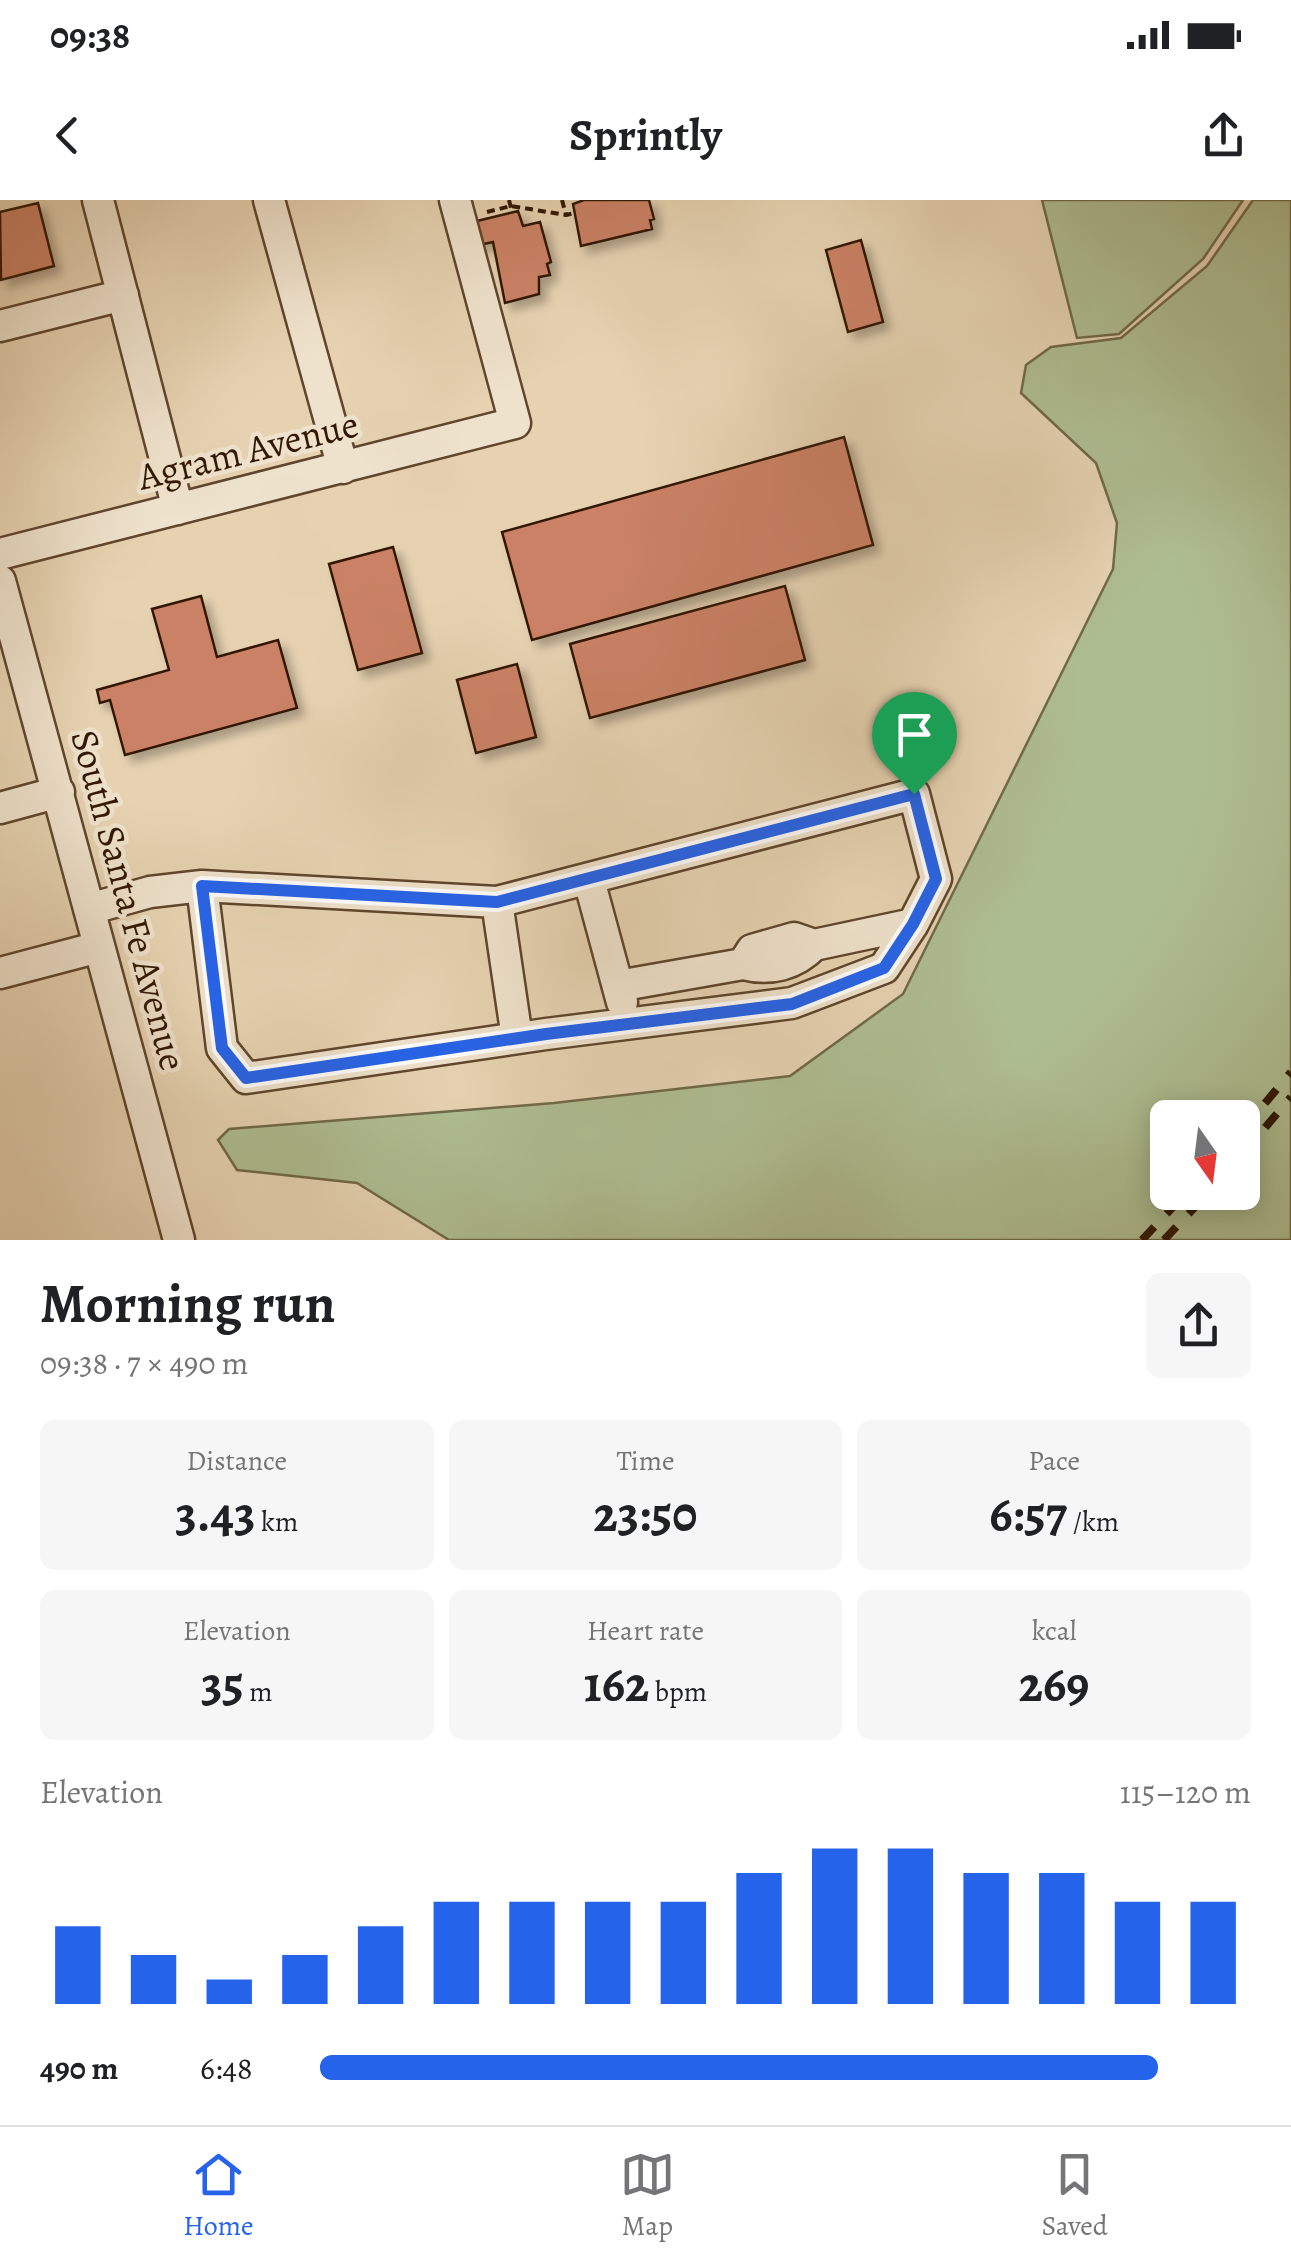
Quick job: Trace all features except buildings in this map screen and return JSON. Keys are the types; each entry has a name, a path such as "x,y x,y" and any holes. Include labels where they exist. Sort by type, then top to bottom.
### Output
{"street":[{"path":"98,200 178,510"},
{"path":"269,200 343,468"},
{"name":"Agram Avenue","path":"0,554 515,423 454,200"},
{"path":"0,326 123,295"},
{"name":"South Santa Fe Avenue","path":"0,581 9,644 59,792 179,1240"},
{"path":"0,808 59,792"},
{"path":"90,909 150,892 202,886 497,902 914,794 936,879 884,968 792,1004 516,1038 246,1078 222,1048 202,886"},
{"path":"588,880 628,1024"},
{"path":"497,902 516,1038"},
{"path":"618,986 743,964 763,969 801,959 814,945 913,924"},
{"path":"0,973 99,947"}],"path":[{"path":"562,200 566,215"},
{"path":"485,212 510,206 566,215 575,212"}],"green space":[{"path":"1042,200 1243,200 1203,259 1119,334 1077,338"},
{"path":"1253,200 1291,200 1291,1240 449,1240 357,1183 237,1170 218,1140 229,1129 554,1103 790,1076 903,994 1113,569 1117,523 1096,463 1021,393 1026,365 1051,347 1121,338 1207,266"}],"railway":[{"path":"1260,1109 1291,1072"},
{"path":"1260,1134 1291,1097"},
{"path":"1142,1240 1170,1210"},
{"path":"1164,1240 1192,1210"}],"route":[{"path":"914,794 936,879 913,924 884,968 792,1004 546,1034 246,1078 222,1048 202,886 497,902 914,794"}]}
